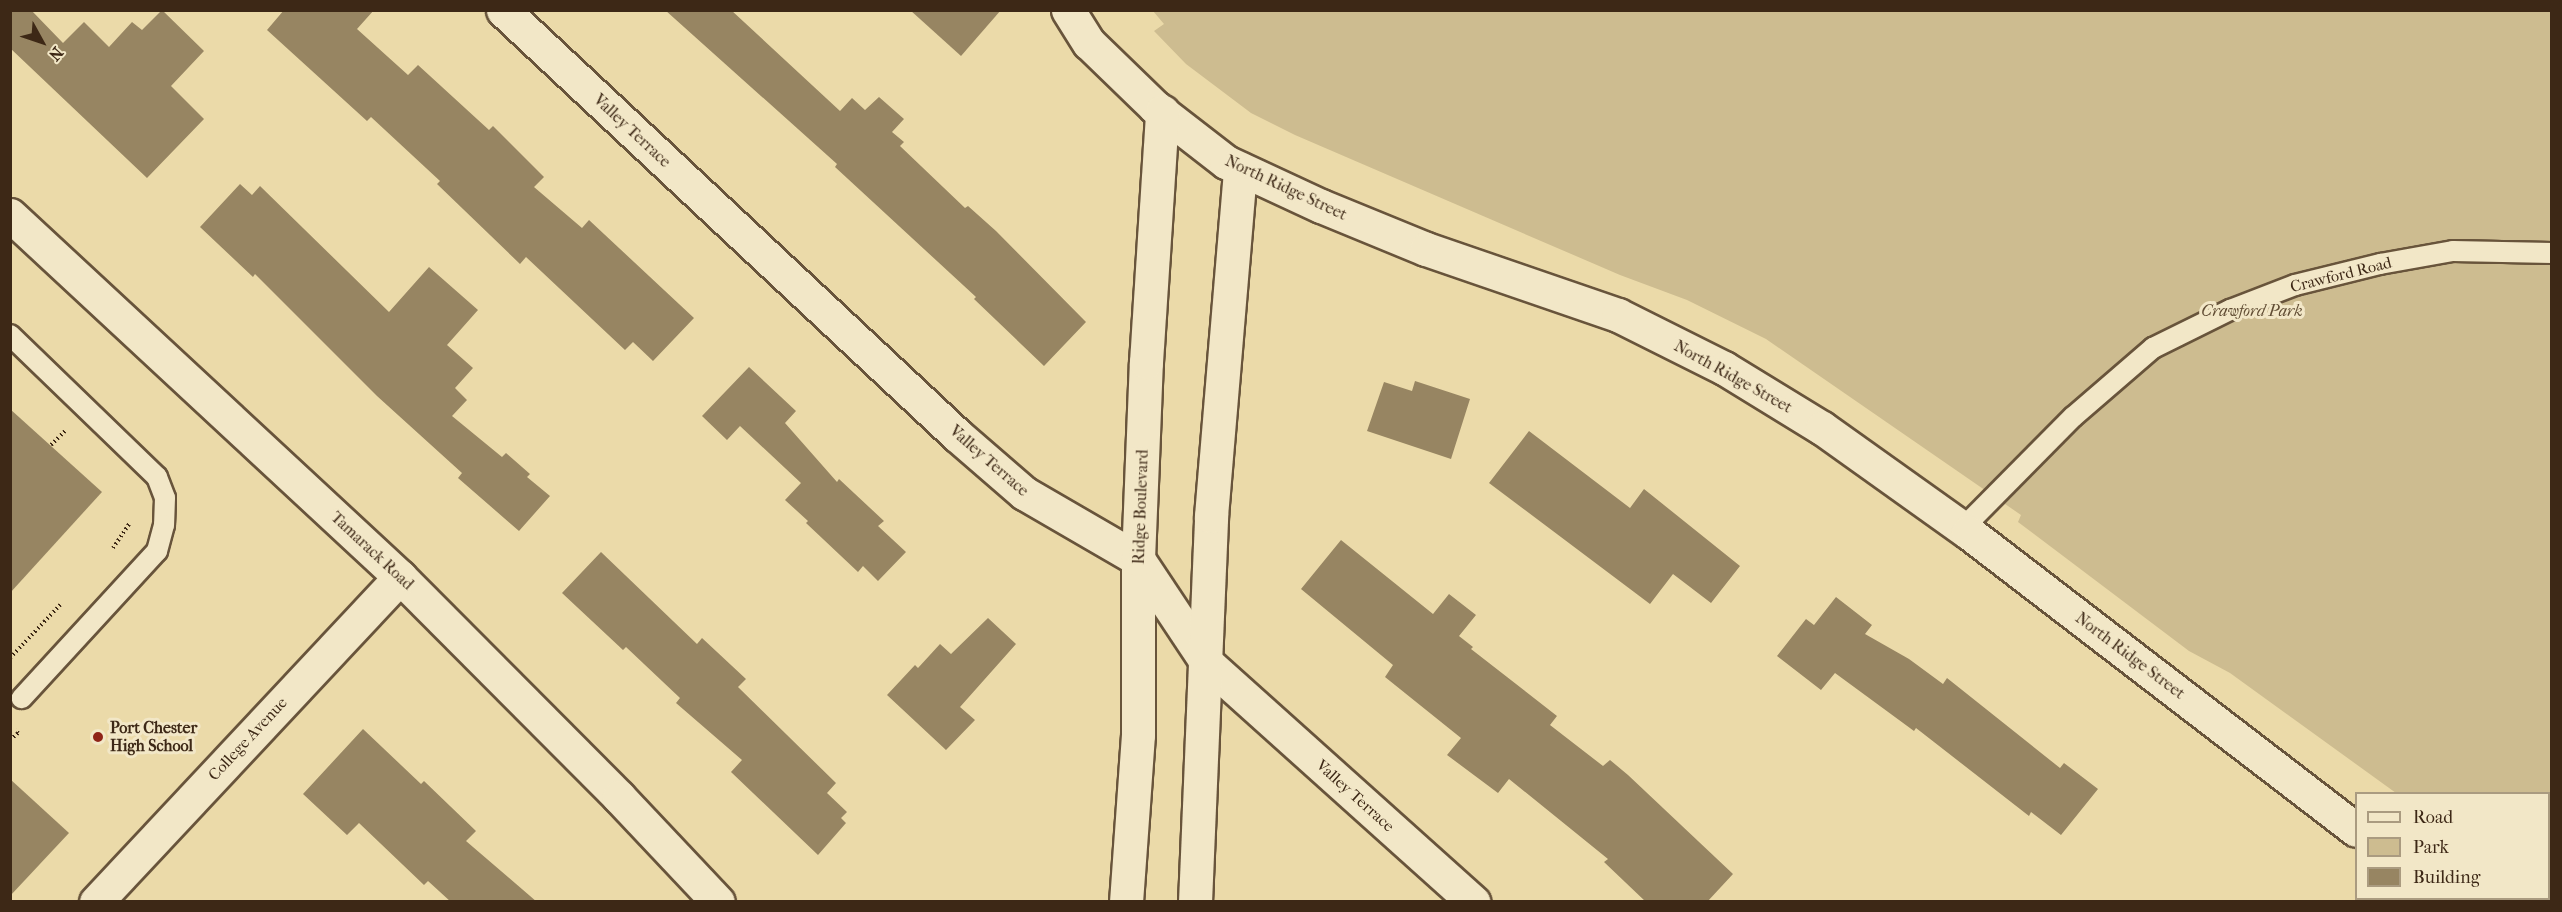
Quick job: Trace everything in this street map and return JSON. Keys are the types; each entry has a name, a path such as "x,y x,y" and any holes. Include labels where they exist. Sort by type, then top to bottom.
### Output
{"street":[{"name":"Valley Terrace","path":"503,10 957,435 1024,493 1138,559 1207,663 1473,902"},
{"name":"North Ridge Street","path":"1068,10 1089,43 1162,112 1226,162 1426,249 1618,315 1724,368 1822,428 1962,528 2355,829"},
{"name":"Ridge Boulevard","path":"1126,902 1138,735 1138,559 1146,362 1162,112"},
{"path":"1195,902 1207,663 1211,516 1240,169"},
{"name":"Tamarack Road","path":"10,215 400,577 620,797 718,902"},
{"name":"College Avenue","path":"96,902 400,577"}],"lane":[{"name":"Crawford Road","path":"1962,528 2073,417 2153,348 2230,310 2295,285 2380,264 2442,252 2552,253"},
{"path":"10,335 158,477 165,498 165,525 157,551 22,698"}],"path":[{"path":"106,556 131,522"},
{"path":"10,658 66,599"},
{"path":"10,726 18,733 10,740"}],"green space":[{"name":"Crawford Park","path":"1153,11 2551,11 2551,901 2548,900 2550,900 2550,792 2395,792 2230,673 2189,651 2018,522 2021,515 1766,339 1687,300 1620,275 1295,135 1251,113 1186,64 1154,31 1164,24"}],"building":[{"path":"10,10 31,10 63,43 84,22 109,47 132,22 142,30 162,10 204,51 171,86 204,119 147,178 10,48"},
{"path":"284,10 374,10 357,29 408,75 418,65 489,130 493,126 544,177 534,187 582,228 589,220 694,318 653,361 633,342 625,350 526,257 520,264 437,184 440,181 371,117 367,121 267,30"},
{"path":"665,10 731,10 840,111 852,98 865,110 879,97 904,119 892,132 904,142 900,146 965,208 968,206 996,231 1086,322 1044,366 974,299 976,297 835,167 837,164"},
{"path":"910,10 1001,10 961,56"},
{"path":"240,184 252,195 260,186 389,312 429,267 478,310 447,345 473,368 455,388 467,400 452,416 502,457 506,453 530,474 527,477 550,496 519,531 458,478 462,473 377,396 255,274 253,277 200,227"},
{"path":"749,367 796,411 785,423 837,482 839,479 884,521 878,526 906,552 878,581 863,566 858,572 785,500 801,483 740,426 727,440 702,416"},
{"path":"1415,381 1470,399 1451,459 1367,431 1384,382 1412,391"},
{"path":"10,409 102,492 10,593"},
{"path":"1529,431 1630,508 1644,489 1740,566 1711,603 1673,574 1650,604 1489,483"},
{"path":"1341,540 1433,614 1449,594 1476,615 1459,636 1473,647 1471,649 1557,716 1550,725 1603,766 1610,760 1628,775 1733,874 1707,902 1646,902 1604,862 1608,859 1509,779 1498,793 1447,755 1461,738 1385,677 1393,665 1301,589"},
{"path":"601,552 697,644 702,638 746,679 738,687 836,783 827,793 847,812 841,818 846,823 818,855 731,772 742,760 676,703 680,698 626,647 623,650 562,593"},
{"path":"1836,597 1872,625 1865,634 1909,659 1943,684 1947,678 2060,768 2064,763 2098,789 2061,835 2031,812 2029,816 1916,728 1914,731 1835,673 1821,690 1777,656 1806,619 1814,625"},
{"path":"988,618 1016,644 960,707 975,720 946,750 887,695 915,665 918,668 940,644 951,654"},
{"path":"363,729 421,784 424,781 476,831 466,841 537,902 451,902 428,881 424,885 359,823 347,835 303,794"},
{"path":"10,779 69,833 10,896"}],"place":[{"name":"Port Chester High School","path":"98,737"}]}
